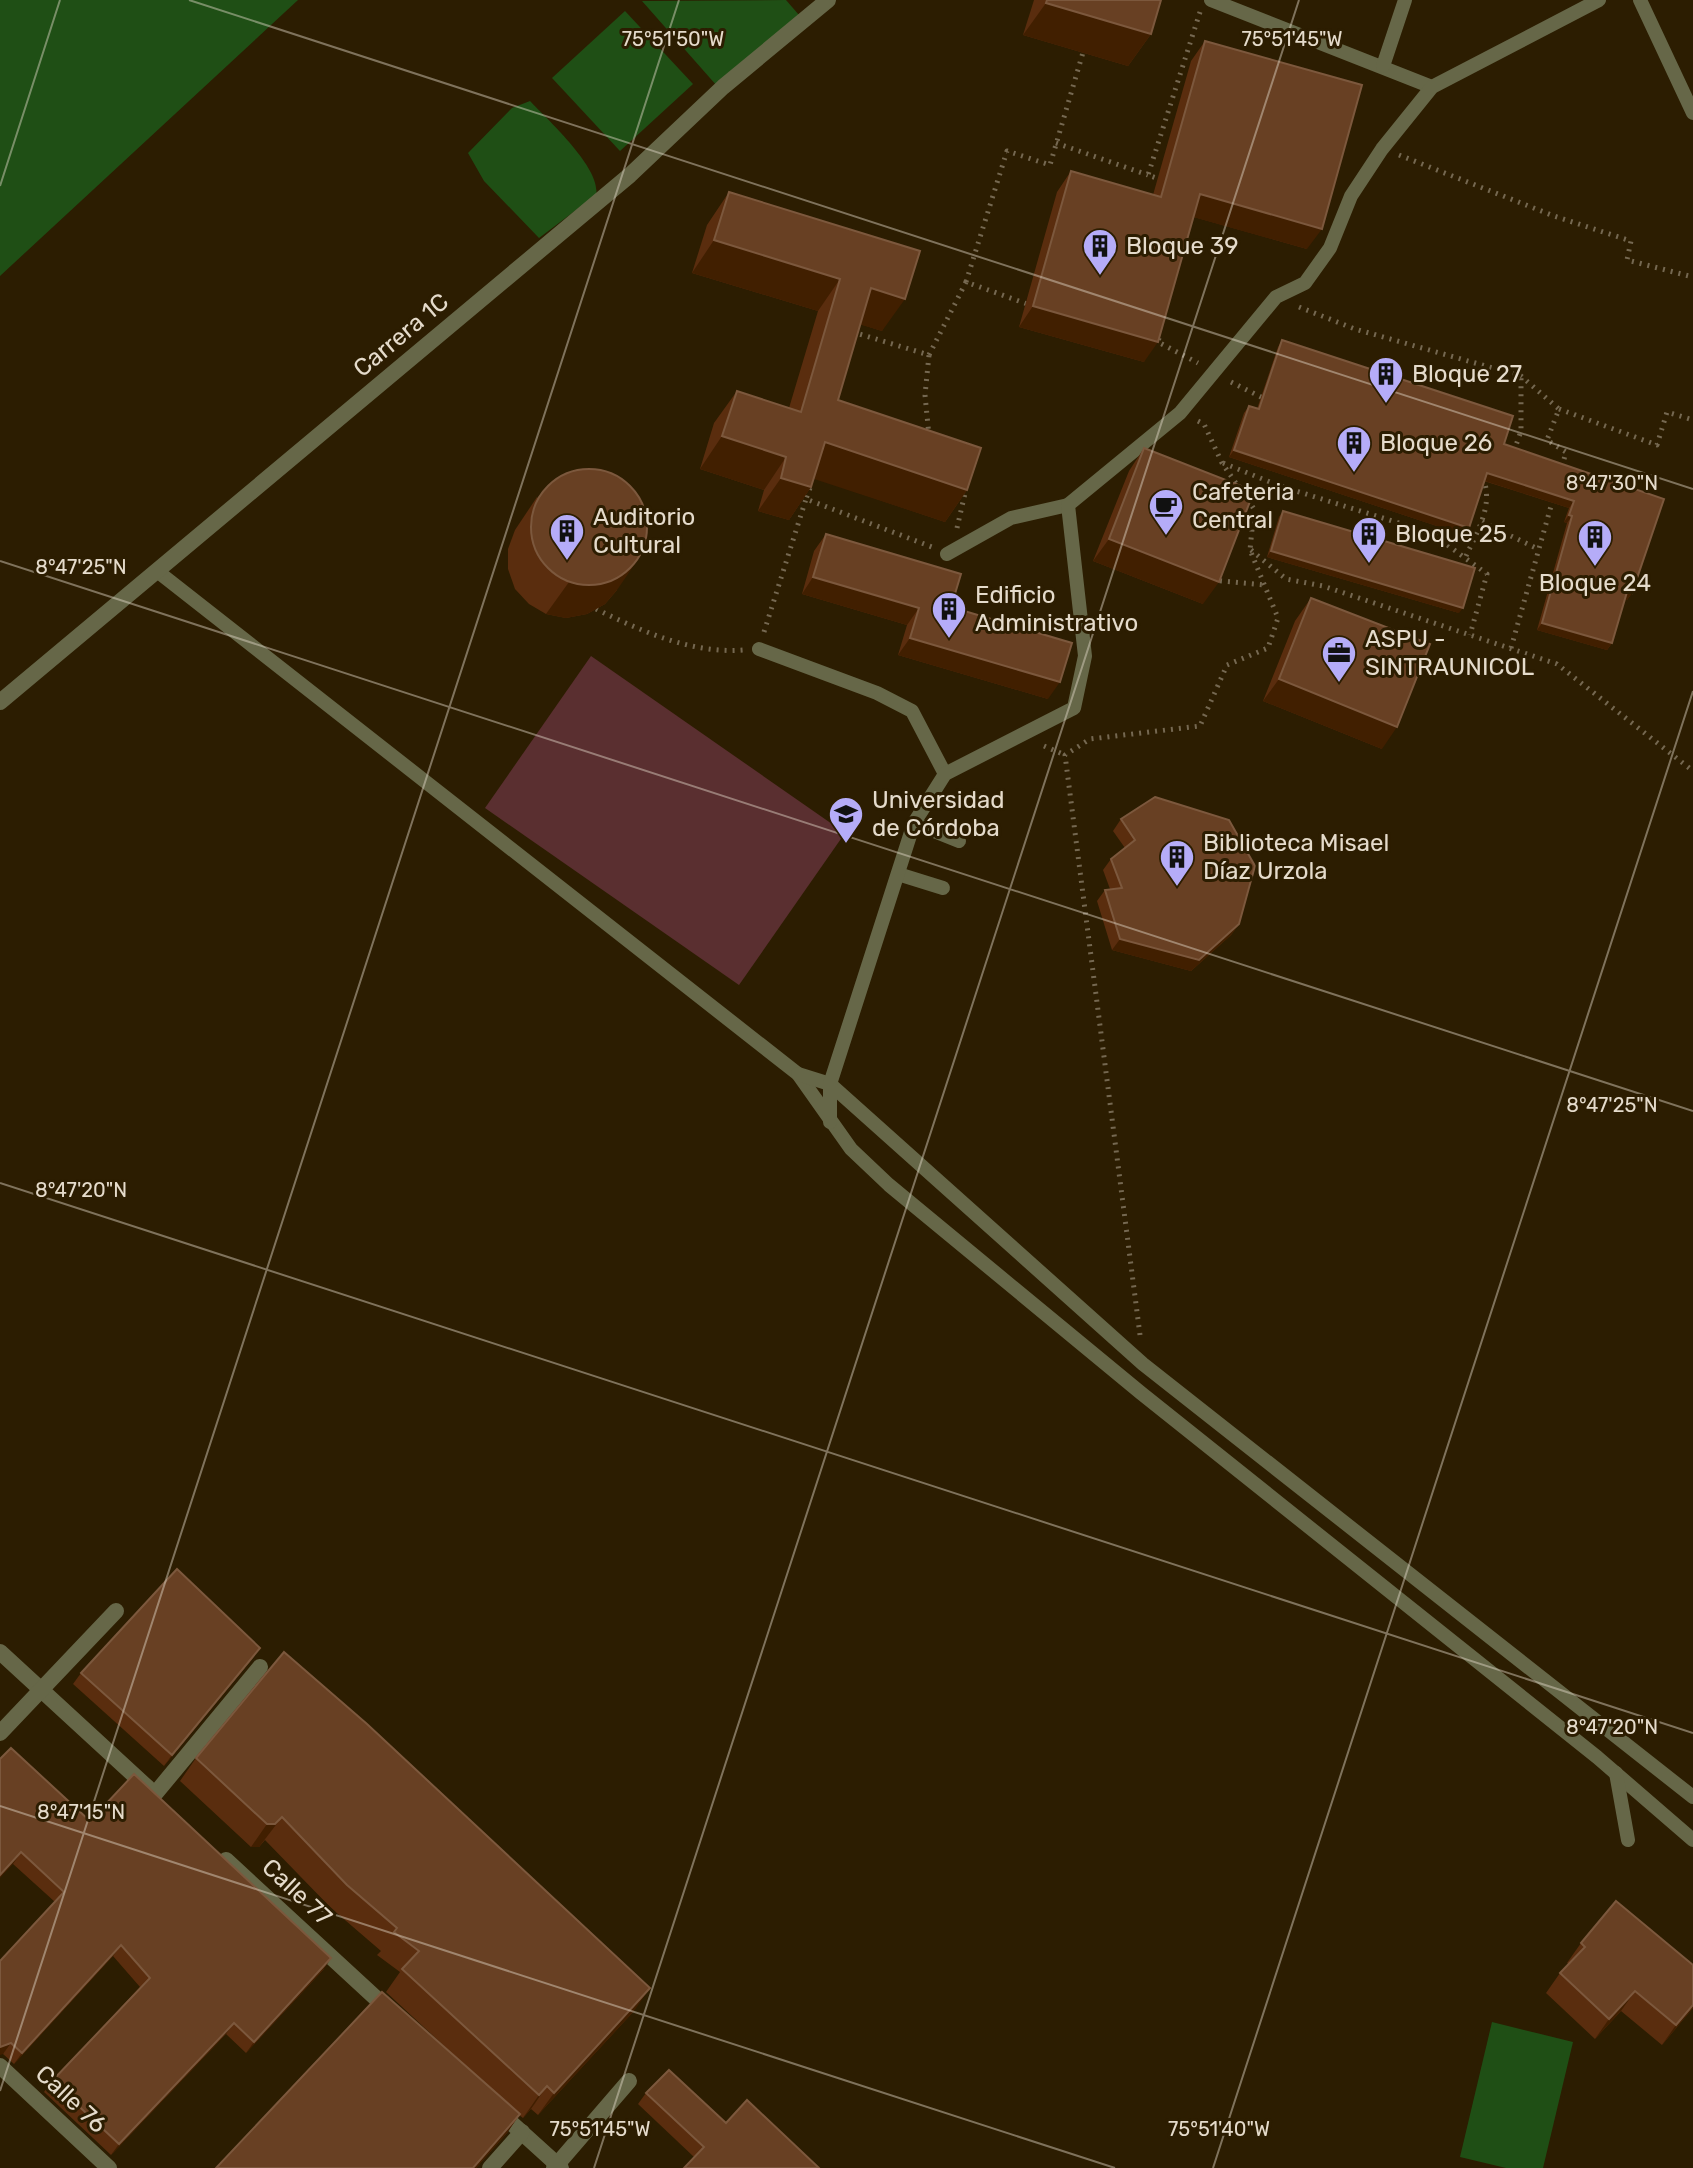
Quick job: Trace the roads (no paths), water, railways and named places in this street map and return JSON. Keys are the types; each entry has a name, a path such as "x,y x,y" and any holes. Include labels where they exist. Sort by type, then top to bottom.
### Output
{"street":[{"name":"Carrera 1C","path":"0,702 630,175 723,87 828,0"},
{"path":"0,1733 116,1611"},
{"path":"3,1662 41,1690 160,1800 260,1667"},
{"name":"Calle 77","path":"212,1847 407,2026"},
{"name":"Calle 76","path":"0,2066 109,2168"},
{"path":"487,2100 557,2167 629,2081"},
{"path":"490,2168 522,2132"}],"lane":[{"path":"1211,0 1432,87"},
{"path":"1383,66 1405,0"},
{"path":"947,554 1011,518 1068,505 1180,413 1217,373 1276,297 1305,283 1330,248 1351,196 1382,149 1432,87 1599,0"},
{"path":"1640,0 1693,113"},
{"path":"830,1123 830,1084 914,823 945,774 1074,708 1085,656 1068,505"},
{"path":"157,571 798,1074 851,1149 889,1185 1141,1393 1597,1757 1693,1840"},
{"path":"759,649 877,693 912,711 945,774"},
{"path":"914,823 959,841"},
{"path":"898,874 943,888"},
{"path":"798,1074 830,1084 1143,1364 1693,1797"},
{"path":"1364,1569 1377,1548"},
{"path":"1597,1757 1613,1733"},
{"path":"1616,1773 1628,1840"}],"place":[{"name":"Bloque 39","path":"1100,277"},
{"name":"Bloque 27","path":"1386,405"},
{"name":"Bloque 26","path":"1354,474"},
{"name":"Cafeteria Central","path":"1166,537"},
{"name":"Auditorio Cultural","path":"567,562"},
{"name":"Bloque 25","path":"1369,565"},
{"name":"Bloque 24","path":"1595,568"},
{"name":"Edificio Administrativo","path":"949,640"},
{"name":"ASPU - SINTRAUNICOL","path":"1339,684"},
{"name":"Universidad de Córdoba","path":"846,845"},
{"name":"Biblioteca Misael Díaz Urzola","path":"1177,888"}]}
